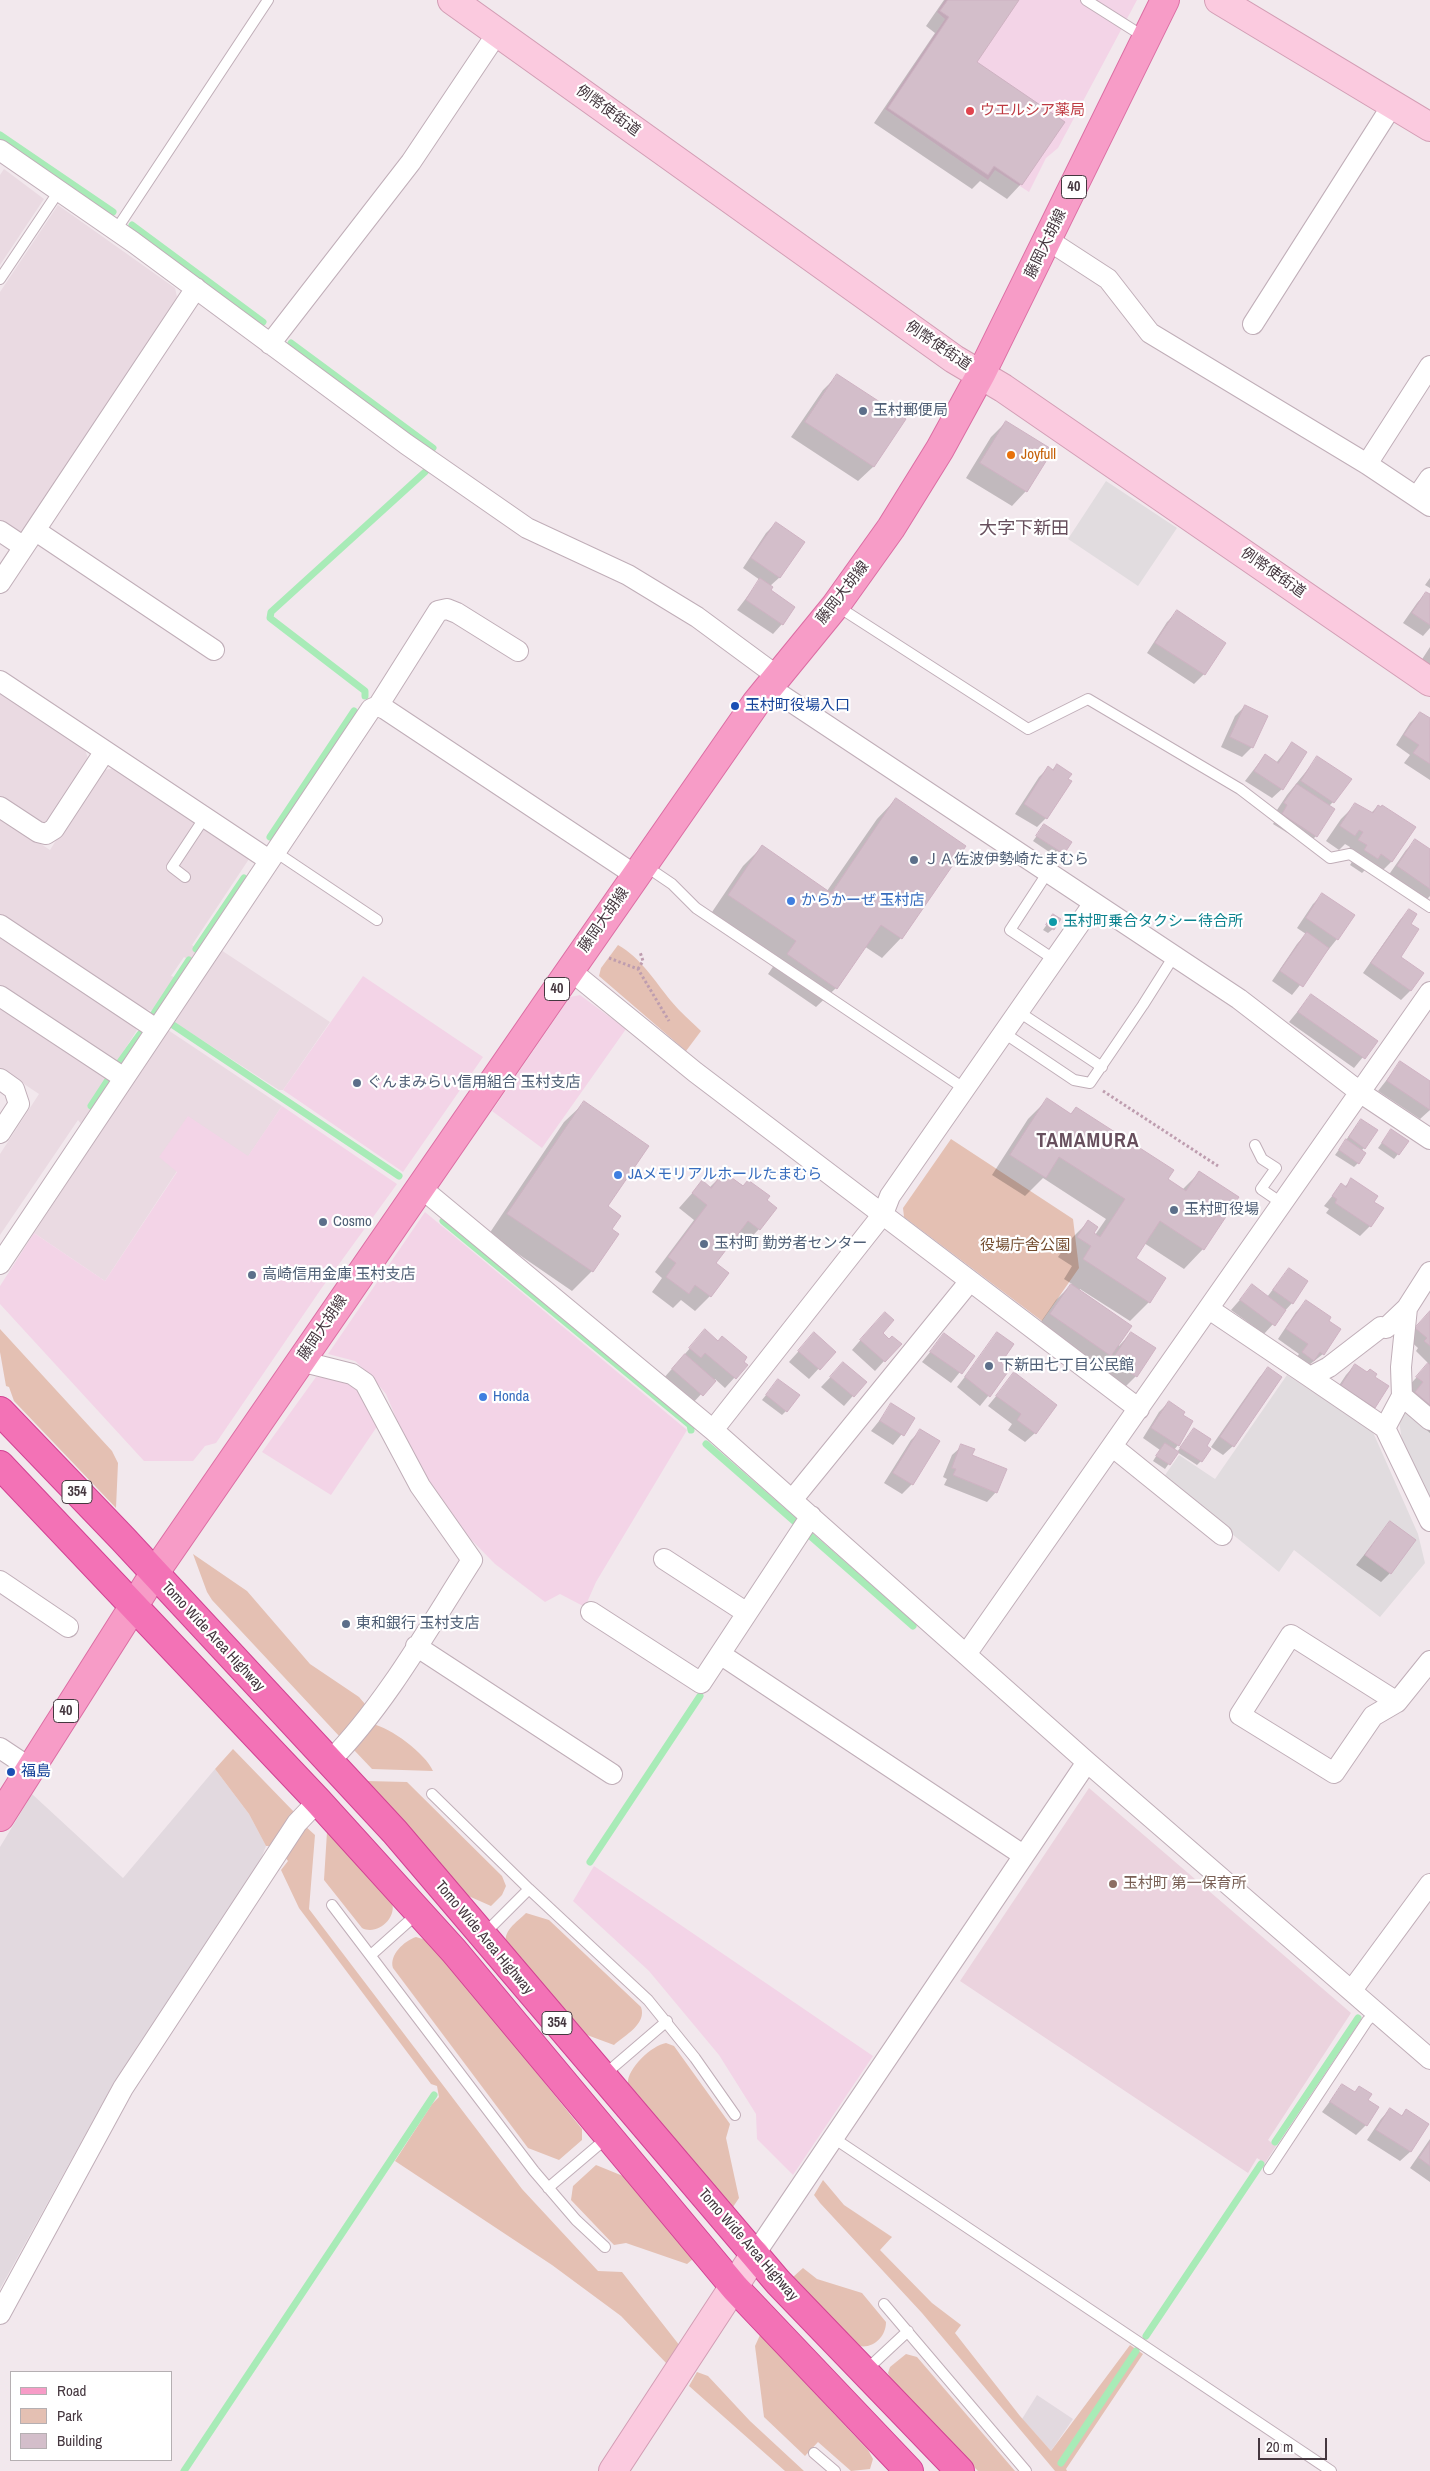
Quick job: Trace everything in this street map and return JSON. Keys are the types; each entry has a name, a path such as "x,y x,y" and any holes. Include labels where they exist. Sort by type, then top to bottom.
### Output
{"highway":[{"name":"Tomo Wide Area Highway","path":"0,1411 395,1832 755,2254 864,2372 960,2471"},
{"name":"354","path":"5,1472 318,1801 454,1952 735,2288 898,2467"}],"main road":[{"name":"例幣使街道","path":"452,0 954,359 981,374 1430,682"},
{"name":"藤岡大胡線","path":"0,1817 154,1574 420,1187 773,681 836,605 891,528 940,449 981,374 1165,0"},
{"path":"1219,0 1430,128"},
{"path":"613,2471 735,2288 755,2254"}],"street":[{"path":"270,344 411,162 498,32"},
{"path":"1253,324 1393,104"},
{"path":"0,152 116,230 406,444 527,528 628,575 710,626 773,681 1048,872 1239,998 1361,1093 1430,1139"},
{"path":"1048,240 1108,279 1150,332 1367,464 1424,501 1430,478"},
{"path":"0,583 196,288"},
{"path":"1367,464 1430,366"},
{"path":"0,531 24,547"},
{"path":"36,531 214,650"},
{"path":"0,1264 365,716 378,706 438,611 447,609 457,613 518,651"},
{"path":"0,681 205,817 272,856"},
{"path":"378,706 640,870"},
{"path":"0,807 38,832 46,834 54,829 105,751"},
{"path":"713,1430 883,1214 890,1196 1094,903"},
{"path":"0,925 156,1029"},
{"path":"570,970 664,1048 1139,1409"},
{"path":"967,1653 1430,992"},
{"path":"0,996 124,1078"},
{"path":"0,1079 14,1089 19,1104 0,1133"},
{"path":"420,1187 713,1430 967,1653 1087,1762 1430,2059"},
{"path":"1310,1377 1328,1367 1381,1327 1386,1328 1407,1308 1430,1272"},
{"path":"792,1500 970,1281"},
{"path":"1385,1428 1402,1396 1401,1367 1407,1308"},
{"path":"1209,1309 1385,1428 1430,1521"},
{"path":"300,1361 352,1374 365,1383 420,1486 445,1524 465,1547 472,1560 358,1730 330,1761"},
{"path":"1402,1396 1430,1420"},
{"path":"1113,1447 1222,1535"},
{"path":"591,1612 700,1683 811,1516"},
{"path":"664,1558 747,1613"},
{"path":"0,1581 68,1627"},
{"path":"1397,1702 1291,1635 1240,1715 1334,1773 1373,1716 1397,1702 1430,1661"},
{"path":"416,1646 612,1774"},
{"path":"720,1654 1023,1855"},
{"path":"0,1748 30,1768"},
{"path":"755,2254 835,2139 1023,1855 1087,1762"},
{"path":"0,2314 123,2088 297,1823 318,1801"},
{"path":"1352,1990 1430,1884"}],"lane":[{"path":"116,230 268,0"},
{"path":"1086,0 1146,38"},
{"path":"0,278 59,191"},
{"path":"836,605 1028,729 1088,699 1240,789 1330,858 1350,854 1430,907"},
{"path":"185,877 172,867 205,817"},
{"path":"272,856 377,920"},
{"path":"640,870 672,884 696,908 965,1089"},
{"path":"1048,872 1010,930 1055,960"},
{"path":"1004,1033 1074,1080 1090,1083 1174,956"},
{"path":"1018,1012 1102,1067"},
{"path":"1256,1145 1262,1159 1276,1168 1261,1189 1283,1204"},
{"path":"432,1794 529,1889 615,1967 666,2021 735,2115"},
{"path":"482,1936 529,1889"},
{"path":"332,1905 548,2188 605,2247"},
{"path":"371,1956 418,1912"},
{"path":"1269,2169 1367,2021 1376,2012"},
{"path":"604,2075 666,2021"},
{"path":"548,2188 608,2138"},
{"path":"835,2139 1331,2471"},
{"path":"884,2304 1026,2471"},
{"path":"864,2372 908,2331"},
{"path":"814,2453 835,2471"}],"path":[{"path":"638,969 644,961 640,952"},
{"path":"604,956 638,969 676,1034 664,1048"},
{"path":"1090,1083 1218,1166"}],"shaded area":[{"path":"945,0 1137,0 1058,148 1046,158 1029,192 995,170 988,180 885,109 945,19 937,12"},
{"path":"4,169 44,199 0,265 0,175"},
{"path":"58,205 175,288 177,297 28,528 18,532 0,520 0,292"},
{"path":"1106,481 1177,528 1138,586 1068,539"},
{"path":"0,692 85,749 89,762 50,822 39,825 0,799"},
{"path":"115,768 249,859 192,945 200,951 193,962 184,957 171,976 181,979 160,1012 138,1008 0,916 0,817 50,850 100,771"},
{"path":"0,935 132,1023 137,1030 117,1062 0,985"},
{"path":"221,950 330,1022 283,1090 279,1090 174,1022"},
{"path":"363,976 483,1057 403,1172 283,1090"},
{"path":"580,995 626,1029 542,1148 492,1111 570,997"},
{"path":"0,1003 108,1076 87,1107 92,1110 82,1125 78,1120 0,1235 0,1154 39,1094 0,1068"},
{"path":"168,1030 282,1106 248,1157 188,1117 177,1171 105,1281 34,1233"},
{"path":"282,1106 397,1184 321,1289 216,1443 205,1446 193,1461 144,1461 0,1304 0,1286 34,1233 105,1281 177,1172 159,1157 188,1116 248,1156"},
{"path":"425,1212 687,1430 596,1582 585,1607 560,1594 545,1602 495,1564 450,1518 417,1468 386,1394 355,1361 328,1354"},
{"path":"1287,1375 1372,1430 1418,1534 1425,1563 1380,1617 1294,1550 1279,1572 1163,1478 1179,1455 1215,1479"},
{"path":"316,1377 344,1379 361,1392 378,1425 331,1495 262,1452"},
{"path":"1407,1409 1430,1430 1430,1497 1402,1441 1399,1420"},
{"path":"215,1769 249,1814 266,1846 255,1874 112,2086 0,2289 0,1847 32,1794 123,1878"},
{"name":"玉村町 第一保育所","path":"1089,1788 1351,2013 1268,2140 1276,2146 1265,2163 1257,2158 1248,2173 960,1981"},
{"path":"594,1866 873,2056 793,2175 757,2139 756,2114 719,2055 649,1971 573,1901"},
{"path":"1037,2395 1073,2419 1051,2451 1022,2419"}],"green space":[{"path":"618,945 634,956 674,1005 701,1031 686,1051 599,976 601,968"},
{"name":"役場庁舎公園","path":"951,1139 1073,1219 1079,1268 1042,1321 904,1217 903,1208"},
{"path":"0,1329 112,1451 118,1463 116,1508 14,1401 9,1387 6,1386 0,1352"},
{"path":"193,1554 247,1591 310,1664 359,1697 365,1704 340,1737 212,1600 207,1592"},
{"path":"372,1724 388,1730 407,1742 423,1757 433,1771 372,1769 354,1750"},
{"path":"233,1749 294,1812 270,1846 266,1846 249,1814 215,1769"},
{"path":"366,1781 407,1782 502,1876 506,1886 502,1895 491,1906 464,1894"},
{"path":"305,1826 315,1835 309,1909 522,2189 598,2271 622,2272 680,2346 668,2365 621,2316 552,2265 395,2161 432,2104 439,2097 437,2086 431,2084 299,1908 281,1870 288,1861 285,1857"},
{"path":"327,1832 392,1903 393,1909 389,1920 379,1928 368,1930 362,1928 324,1880"},
{"path":"526,1913 549,1920 641,2007 641,2019 638,2024 614,2045 587,2035 507,1945 506,1936 508,1932"},
{"path":"416,1937 426,1940 443,1957 582,2129 582,2140 559,2160 528,2148 393,1968 393,1958 398,1949"},
{"path":"666,2043 674,2046 730,2124 726,2138 739,2198 733,2207 628,2083 632,2071 641,2058 654,2048"},
{"path":"596,2165 623,2176 693,2259 687,2264 626,2243 614,2245 571,2200 573,2186"},
{"path":"823,2180 844,2205 892,2237 880,2250 932,2303 961,2325 955,2333 1020,2416 1051,2451 1130,2345 1143,2354 1066,2469 1067,2471 1055,2471 922,2313 820,2203 814,2195"},
{"path":"803,2268 817,2279 862,2293 886,2322 880,2339 871,2345 860,2346 854,2344 793,2277"},
{"path":"760,2335 868,2450 873,2459 870,2469 851,2471 818,2442 805,2456 764,2417 755,2346"},
{"path":"906,2354 917,2357 1015,2471 978,2471 893,2384 888,2373 890,2367"},
{"path":"697,2372 708,2376 750,2421 804,2471 785,2471 689,2386"}],"building":[{"path":"948,0 1019,0 977,62 1065,122 1022,185 994,166 988,175 888,108 949,17 940,11"},
{"path":"837,374 906,419 874,467 805,422"},
{"path":"1006,421 1053,450 1027,492 980,463"},
{"path":"776,522 805,542 780,578 751,558"},
{"path":"760,578 773,587 771,590 795,607 783,625 746,600"},
{"path":"1426,592 1430,594 1430,625 1412,613"},
{"path":"1177,610 1226,643 1205,675 1155,643"},
{"path":"1245,705 1268,716 1253,748 1230,737"},
{"path":"1420,712 1430,718 1430,764 1413,753 1419,745 1404,735"},
{"path":"1292,742 1307,752 1283,790 1254,771 1265,754 1278,763"},
{"path":"1317,756 1352,779 1334,803 1301,781"},
{"path":"1057,764 1072,774 1068,779 1072,781 1047,819 1024,804 1048,766 1053,770"},
{"path":"1297,784 1335,809 1317,837 1282,814 1287,805 1284,803"},
{"path":"896,798 966,846 902,939 881,925 837,989 787,954 796,941 728,895 762,845 831,893"},
{"path":"1355,803 1373,813 1378,805 1381,807 1382,805 1416,827 1392,862 1381,854 1378,859 1364,850 1367,845 1358,840 1363,832 1359,830 1355,836 1340,826"},
{"path":"1044,824 1072,842 1064,854 1036,836"},
{"path":"1415,839 1430,849 1430,889 1397,866"},
{"path":"1322,893 1355,915 1338,940 1306,918"},
{"path":"1409,909 1417,914 1411,924 1419,929 1401,957 1424,973 1411,991 1371,963"},
{"name":"玉村町乗合タクシー待合所","path":"1053,914 1061,919 1054,930 1046,925"},
{"path":"1307,932 1329,948 1303,987 1280,971"},
{"path":"1311,994 1378,1041 1365,1059 1298,1012"},
{"path":"1400,1061 1430,1081 1430,1110 1387,1081"},
{"name":"玉村町役場","path":"1047,1098 1071,1114 1076,1107 1174,1170 1168,1179 1186,1191 1199,1171 1239,1197 1204,1250 1160,1221 1136,1258 1166,1278 1150,1303 1083,1259 1091,1246 1077,1237 1088,1220 1098,1227 1094,1233 1100,1237 1125,1199 1059,1157 1046,1178 1010,1155"},
{"path":"584,1101 649,1146 608,1206 621,1216 612,1229 619,1234 593,1272 507,1214"},
{"path":"1361,1119 1378,1130 1365,1149 1349,1137"},
{"path":"1391,1129 1409,1141 1399,1155 1382,1143"},
{"path":"1346,1139 1366,1153 1359,1164 1339,1150"},
{"name":"玉村町 勤労者センター","path":"724,1172 743,1186 748,1180 770,1196 767,1200 777,1208 760,1230 748,1221 716,1263 729,1273 711,1297 695,1285 689,1294 666,1277 676,1263 668,1257 707,1205 692,1193 702,1180 711,1188"},
{"path":"1351,1178 1378,1196 1374,1202 1384,1208 1371,1227 1335,1203 1337,1199 1332,1196 1341,1183 1346,1187"},
{"path":"1289,1268 1308,1281 1293,1304 1273,1290"},
{"path":"1071,1284 1132,1326 1111,1356 1050,1314"},
{"path":"1252,1284 1286,1310 1275,1326 1240,1300"},
{"path":"1306,1300 1331,1317 1329,1321 1341,1329 1324,1355 1320,1352 1314,1361 1302,1352 1308,1344 1286,1329"},
{"path":"1430,1311 1430,1346 1424,1341 1427,1338 1415,1328"},
{"path":"885,1312 894,1320 883,1333 889,1339 892,1336 902,1344 885,1362 860,1340"},
{"path":"705,1329 718,1341 722,1336 747,1357 744,1362 748,1365 736,1379 705,1353 701,1358 689,1348"},
{"path":"814,1332 836,1352 820,1370 798,1351"},
{"name":"下新田七丁目公民館","path":"997,1332 1014,1344 1001,1363 1010,1369 990,1397 965,1377"},
{"path":"1131,1332 1156,1348 1137,1377 1112,1360"},
{"path":"944,1333 975,1356 962,1374 930,1352"},
{"path":"685,1354 716,1381 703,1396 672,1369"},
{"path":"843,1362 867,1382 854,1397 830,1377"},
{"path":"1428,1363 1430,1365 1430,1405 1415,1392 1423,1382 1416,1377"},
{"path":"1355,1364 1367,1372 1370,1369 1377,1374 1375,1377 1389,1386 1375,1408 1341,1386"},
{"path":"1268,1367 1282,1377 1234,1447 1220,1437"},
{"path":"1014,1372 1057,1405 1036,1434 1017,1420 1021,1414 996,1396"},
{"path":"778,1379 800,1395 787,1412 766,1395"},
{"path":"1169,1401 1185,1412 1183,1415 1193,1421 1179,1446 1151,1428"},
{"path":"891,1403 915,1418 904,1436 880,1421"},
{"path":"1194,1428 1211,1439 1207,1446 1211,1449 1202,1462 1180,1448"},
{"path":"920,1429 940,1441 913,1485 893,1473"},
{"path":"1165,1443 1179,1452 1170,1465 1156,1456"},
{"path":"961,1444 975,1449 972,1455 1007,1469 997,1493 953,1475 956,1469 952,1468"},
{"path":"1390,1521 1416,1540 1391,1574 1365,1555"},
{"path":"1342,2084 1355,2092 1359,2086 1372,2094 1368,2100 1379,2107 1367,2126 1330,2102"},
{"path":"1390,2108 1402,2116 1406,2109 1429,2124 1411,2152 1376,2130"},
{"path":"1430,2142 1430,2166 1419,2158"}],"waterway":[{"path":"0,135 113,212"},
{"path":"132,225 263,322"},
{"path":"291,343 433,448"},
{"path":"365,696 365,691 270,618 271,612 425,472"},
{"path":"270,837 354,711"},
{"path":"196,949 244,878"},
{"path":"153,1015 189,960"},
{"path":"173,1025 399,1176"},
{"path":"120,1062 140,1034"},
{"path":"91,1106 108,1080"},
{"path":"443,1221 690,1425 691,1430"},
{"path":"706,1444 794,1521"},
{"path":"805,1538 808,1534 913,1626"},
{"path":"590,1862 700,1696"},
{"path":"1275,2142 1358,2018"},
{"path":"184,2471 434,2095"},
{"path":"1146,2336 1261,2164"},
{"path":"1061,2463 1136,2351"}],"place":[{"name":"ウエルシア薬局","path":"970,111"},
{"name":"玉村郵便局","path":"863,411"},
{"name":"Joyfull","path":"1011,455"},
{"name":"玉村町役場入口","path":"735,706"},
{"name":"ＪＡ佐波伊勢崎たまむら","path":"914,860"},
{"name":"からかーぜ 玉村店","path":"791,901"},
{"name":"玉村町乗合タクシー待合所","path":"1053,922"},
{"name":"ぐんまみらい信用組合 玉村支店","path":"357,1083"},
{"name":"JAメモリアルホールたまむら","path":"618,1175"},
{"name":"玉村町役場","path":"1174,1210"},
{"name":"Cosmo","path":"323,1222"},
{"name":"玉村町 勤労者センター","path":"704,1244"},
{"name":"高崎信用金庫 玉村支店","path":"252,1275"},
{"name":"下新田七丁目公民館","path":"989,1366"},
{"name":"Honda","path":"483,1397"},
{"name":"東和銀行 玉村支店","path":"346,1624"},
{"name":"福島","path":"11,1772"},
{"name":"玉村町 第一保育所","path":"1113,1884"}],"district":[{"name":"大字下新田","path":"1024,529"},
{"name":"TAMAMURA","path":"1088,1142"}]}
